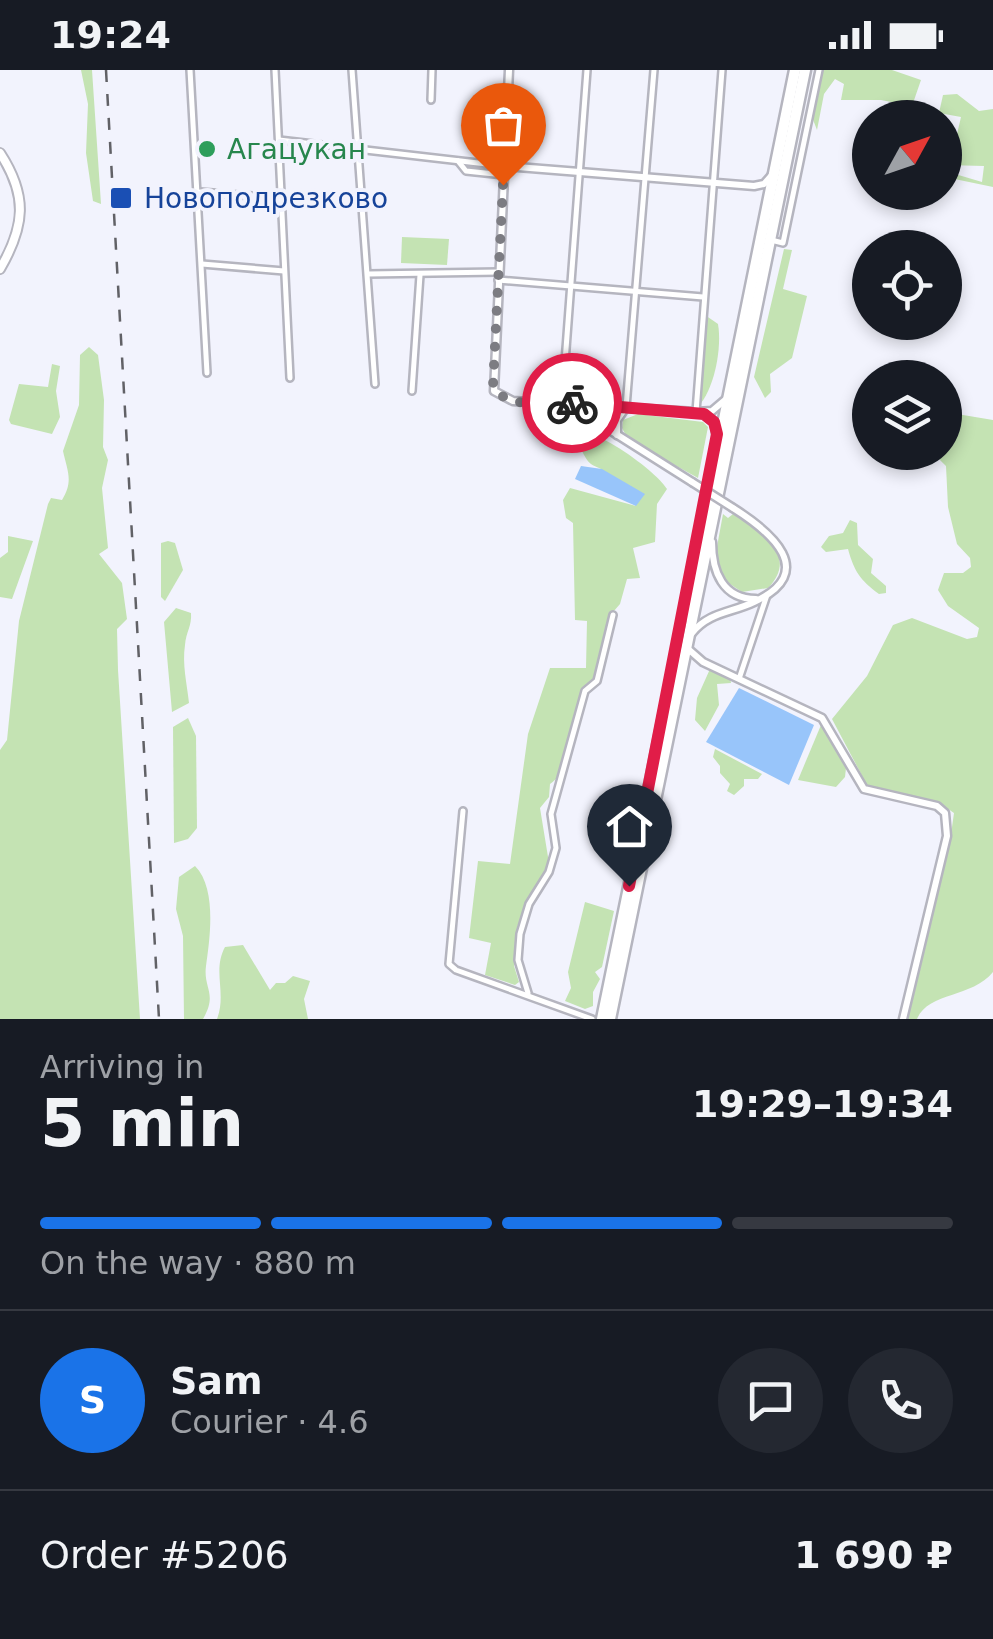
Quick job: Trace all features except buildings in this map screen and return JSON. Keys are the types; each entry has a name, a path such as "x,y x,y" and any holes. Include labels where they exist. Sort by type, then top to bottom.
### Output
{"highway":[{"path":"602,1019 795,70"},
{"path":"610,1019 805,70"}],"main road":[{"path":"0,153 17,182 23,203 18,231 0,269"}],"street":[{"path":"190,70 207,373"},
{"path":"275,70 290,378"},
{"path":"352,70 375,384"},
{"path":"430,100 432,70"},
{"path":"510,70 493,386 506,400 708,415 714,422 716,450"},
{"path":"564,402 587,70"},
{"path":"617,436 616,420 626,408 654,70"},
{"path":"696,412 722,70"},
{"path":"770,240 783,243 819,70"},
{"path":"279,140 504,166 754,186 767,182 775,168"},
{"path":"458,161 466,171 504,175"},
{"path":"754,186 763,193 767,208"},
{"path":"199,192 282,198"},
{"path":"202,264 284,271"},
{"path":"368,274 438,270 704,298"},
{"path":"412,391 420,274"},
{"path":"696,412 716,409 729,390"},
{"path":"564,402 733,508 769,533 784,552 783,575 765,596 740,676"},
{"path":"712,516 712,554 719,578 738,596 765,596"},
{"path":"765,596 710,616 686,644 703,662 740,676 822,718 864,789 937,806 945,813 947,836 903,1019"},
{"path":"528,993 518,960 520,934 529,904 549,872 556,848 551,814 585,691 597,682 613,615"},
{"path":"678,682 689,668 703,662"},
{"path":"463,812 448,964 592,1019"},
{"path":"582,1012 600,1006 608,991"}],"green space":[{"path":"81,70 92,70 101,204 93,201 86,153 88,104"},
{"path":"822,70 892,70 921,80 914,100 841,100 844,84 835,79 824,94 817,130 812,117"},
{"path":"957,94 979,111 993,109 993,187 962,181 962,176 982,182 984,166 962,165 962,100 942,100 943,95"},
{"path":"402,237 449,239 447,265 401,263"},
{"path":"784,249 792,250 783,289 807,296 792,358 770,374 771,392 765,398 754,377"},
{"path":"705,315 718,324 719,344 714,376 701,403 697,400"},
{"path":"89,347 98,355 104,400 103,447 108,460 102,488 108,548 99,554 122,583 127,619 117,629 118,670 140,1019 0,1019 0,750 7,740 19,621 48,504 51,498 62,500 68,487 63,451 79,405 80,355"},
{"path":"52,364 60,366 56,391 60,417 52,434 11,424 19,384 48,387"},
{"path":"638,414 703,422 708,427 698,478 628,439 622,428 623,420"},
{"path":"962,415 993,420 993,972 974,987 931,1004 917,1019 908,1019 954,813 938,802 868,787 832,719 867,676 893,625 912,618 967,639 977,637 979,628 948,606 938,590 944,573 963,573 971,567 970,558 957,544 948,507 946,470 962,470"},
{"path":"590,435 632,457 667,489 657,504 655,542 633,548 640,578 627,579 620,604 607,619 600,667 583,690 564,765 540,808 549,863 517,927 514,966 519,982 515,985 485,975 491,943 469,938 478,861 510,864 528,734 550,668 586,668 587,621 575,620 573,523 566,518 563,500 570,488 636,506 612,477 587,459 580,446"},
{"path":"723,514 744,520 773,545 780,565 768,588 742,592 724,580 716,552"},
{"path":"850,520 857,523 858,545 873,559 871,573 886,586 886,593 879,594 862,579 848,549 826,552 821,547 829,536 843,533"},
{"path":"8,536 33,541 12,599 0,597 0,558 8,552"},
{"path":"161,543 175,543 183,570 165,601 161,597"},
{"path":"176,608 191,613 184,652 189,703 172,712 164,622"},
{"path":"710,669 730,676 731,683 717,684 719,705 705,731 695,720 697,698"},
{"path":"188,718 196,736 197,828 188,839 174,843 173,727"},
{"path":"821,725 846,768 845,777 836,787 798,780"},
{"path":"715,749 762,774 758,779 744,779 744,786 734,795 727,791 730,784 713,757"},
{"path":"195,866 207,887 209,900 206,974 210,997 203,1019 184,1019 183,936 176,909 179,877"},
{"path":"585,902 614,911 602,967 595,972 600,979 593,992 593,1006 585,1009 565,1001 571,988 568,972"},
{"path":"243,945 270,990 293,976 310,981 304,999 308,1019 217,1019 221,956 225,947"}],"water":[{"path":"581,466 602,469 645,494 636,506 575,479"},
{"path":"739,688 814,725 789,785 706,742"}],"railway":[{"path":"106,70 159,1019"}],"way so far":[{"path":"503,185 494,391 513,401 572,403"}],"place":[{"name":"Агацукан","path":"207,149"},
{"name":"Новоподрезково","path":"121,198"}],"route":[{"path":"572,403 696,412 710,417 717,434 699,543 629,886"}]}
